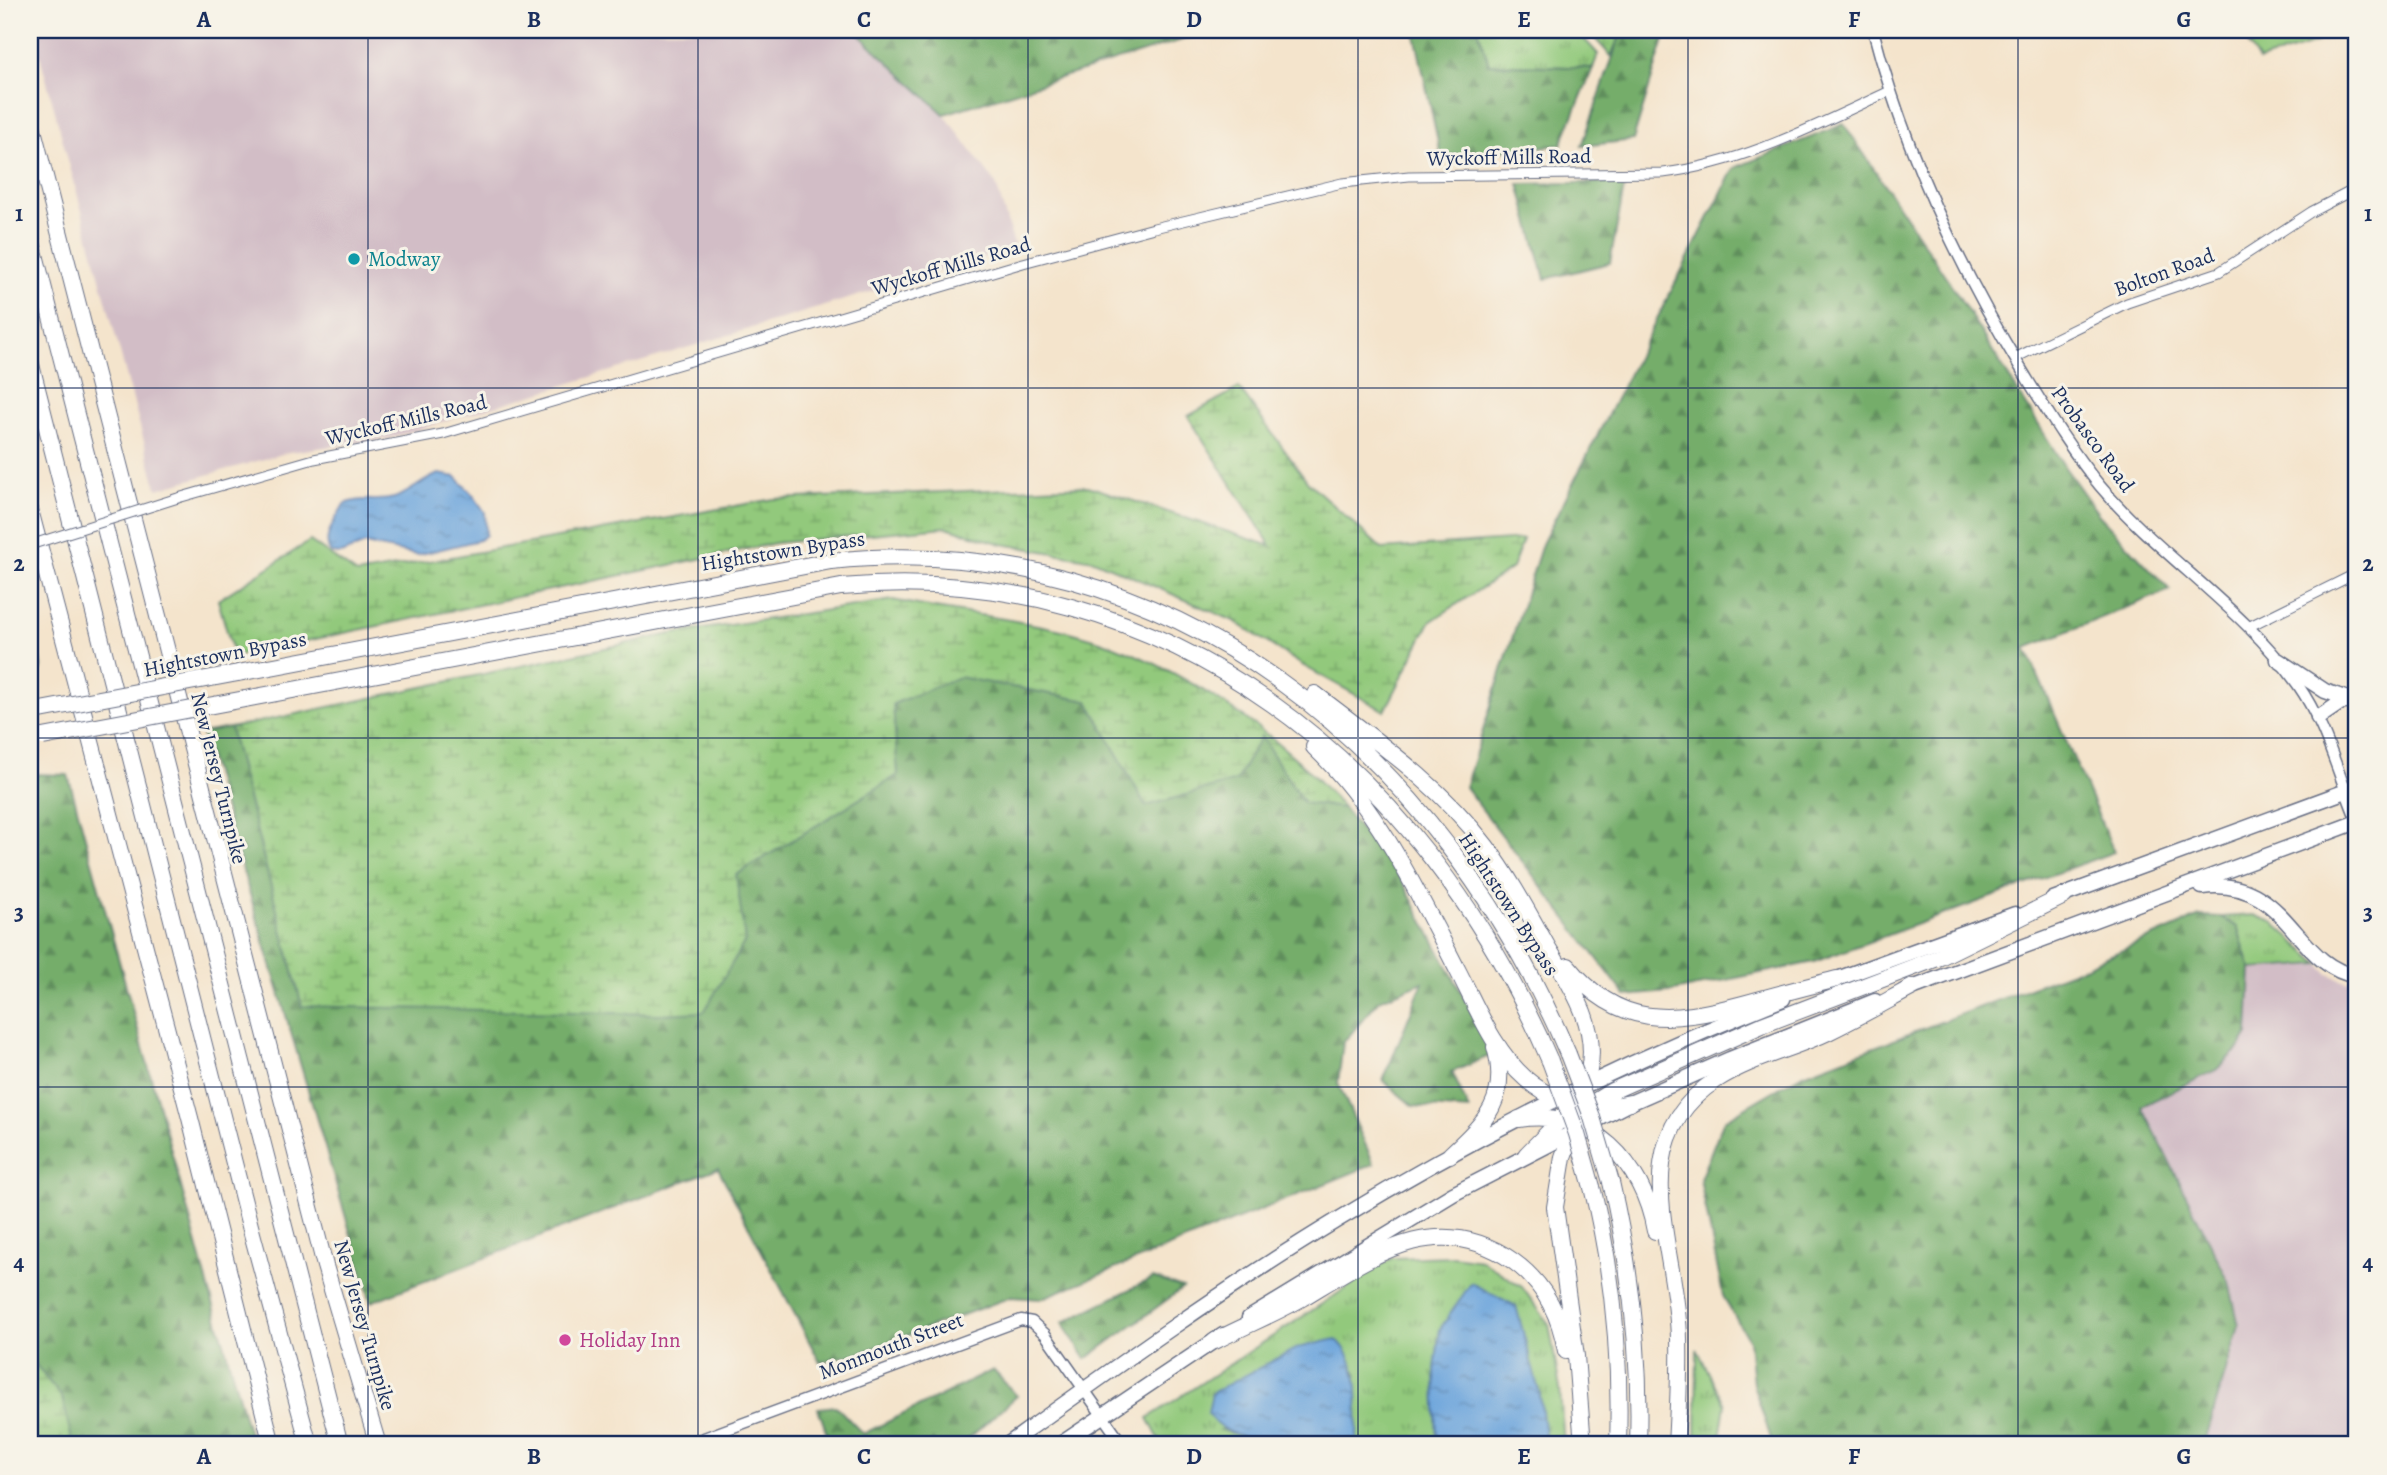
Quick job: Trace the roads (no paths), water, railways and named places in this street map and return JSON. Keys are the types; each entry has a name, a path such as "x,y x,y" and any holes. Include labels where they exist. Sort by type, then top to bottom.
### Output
{"highway":[{"name":"New Jersey Turnpike","path":"30,118 275,1077 329,1279 378,1445"},
{"path":"30,235 340,1445"},
{"path":"30,361 247,1213 309,1445"},
{"path":"30,510 190,1118 272,1445"},
{"name":"Hightstown Bypass","path":"33,712 790,567 890,557 980,561 1067,577 1144,603 1234,648 1298,693 1345,733 1426,818 1471,878 1512,942 1568,1054 1591,1114 1611,1182 1634,1310 1639,1374 1638,1445"},
{"name":"Hightstown Bypass","path":"36,738 763,600 882,584 982,589 1069,606 1163,639 1234,676 1323,741 1370,786 1413,835 1487,939 1519,994 1550,1061 1577,1134 1591,1186 1613,1303 1618,1356 1618,1445"},
{"path":"1234,648 1287,673 1418,774 1474,830 1581,982 1607,1002 1638,1015 1660,1018 1696,1016 1837,979"},
{"path":"1234,676 1319,751 1359,797 1422,900 1490,1032 1519,1072 1572,1103 1600,1109 1630,1103"},
{"path":"1572,1103 1612,1091 1762,1025 1940,957 2064,895"},
{"path":"1522,899 1583,1011 1591,1052 1583,1086 1572,1103 1572,1125 1559,1171 1555,1207 1576,1356 1581,1445"},
{"path":"1676,1445 1679,1339 1660,1184 1664,1147 1673,1126 1695,1097 1725,1074 1828,1032 1913,987"},
{"path":"1450,1155 1483,1122 1497,1096 1499,1063 1490,1032"},
{"path":"1519,1119 1541,1116 1572,1125 1624,1159 1647,1196 1664,1282 1676,1396"},
{"path":"1527,1155 1572,1125"},
{"path":"1215,1341 1299,1299 1385,1249 1410,1241 1439,1238 1482,1245 1505,1256 1526,1271 1543,1290 1556,1312 1566,1350 1581,1445"}],"main road":[{"path":"2278,660 2325,691 2354,701"},
{"path":"2318,718 2340,704 2354,701"},
{"path":"1583,1086 1724,1023 1837,979 2351,789"},
{"path":"1572,1125 1802,1029 2357,821"},
{"path":"2176,890 2219,884 2247,891 2276,908 2327,963 2356,975"},
{"path":"1007,1445 1304,1240 1450,1155 1519,1119 1572,1103"},
{"path":"1059,1445 1372,1241 1527,1155"}],"street":[{"name":"Probasco Road","path":"1873,30 1890,91 1933,208 1976,292 2015,358 2070,446 2099,485 2124,513 2248,627 2278,660 2318,718 2351,789 2357,821"},
{"name":"Wyckoff Mills Road","path":"30,545 314,459 443,434 1154,228 1376,178 1663,173 1691,170 1763,149 1890,91"},
{"name":"Bolton Road","path":"2015,358 2127,303 2219,272 2305,216 2357,188"},
{"path":"2248,627 2357,573"},
{"name":"Monmouth Street","path":"685,1445 1021,1320 1032,1322 1041,1329 1124,1445"}],"water":[{"path":"439,474 456,477 473,495 485,512 486,535 479,540 417,555 365,544 341,554 331,553 328,535 344,504 358,500 394,498"},
{"path":"1471,1283 1516,1306 1540,1395 1546,1445 1437,1445 1435,1370 1440,1329"},
{"path":"1336,1339 1345,1349 1355,1374 1358,1403 1357,1445 1260,1445 1226,1430 1208,1413 1212,1393 1297,1348"}],"place":[{"name":"Modway","path":"354,259"},
{"name":"Holiday Inn","path":"565,1340"}]}
